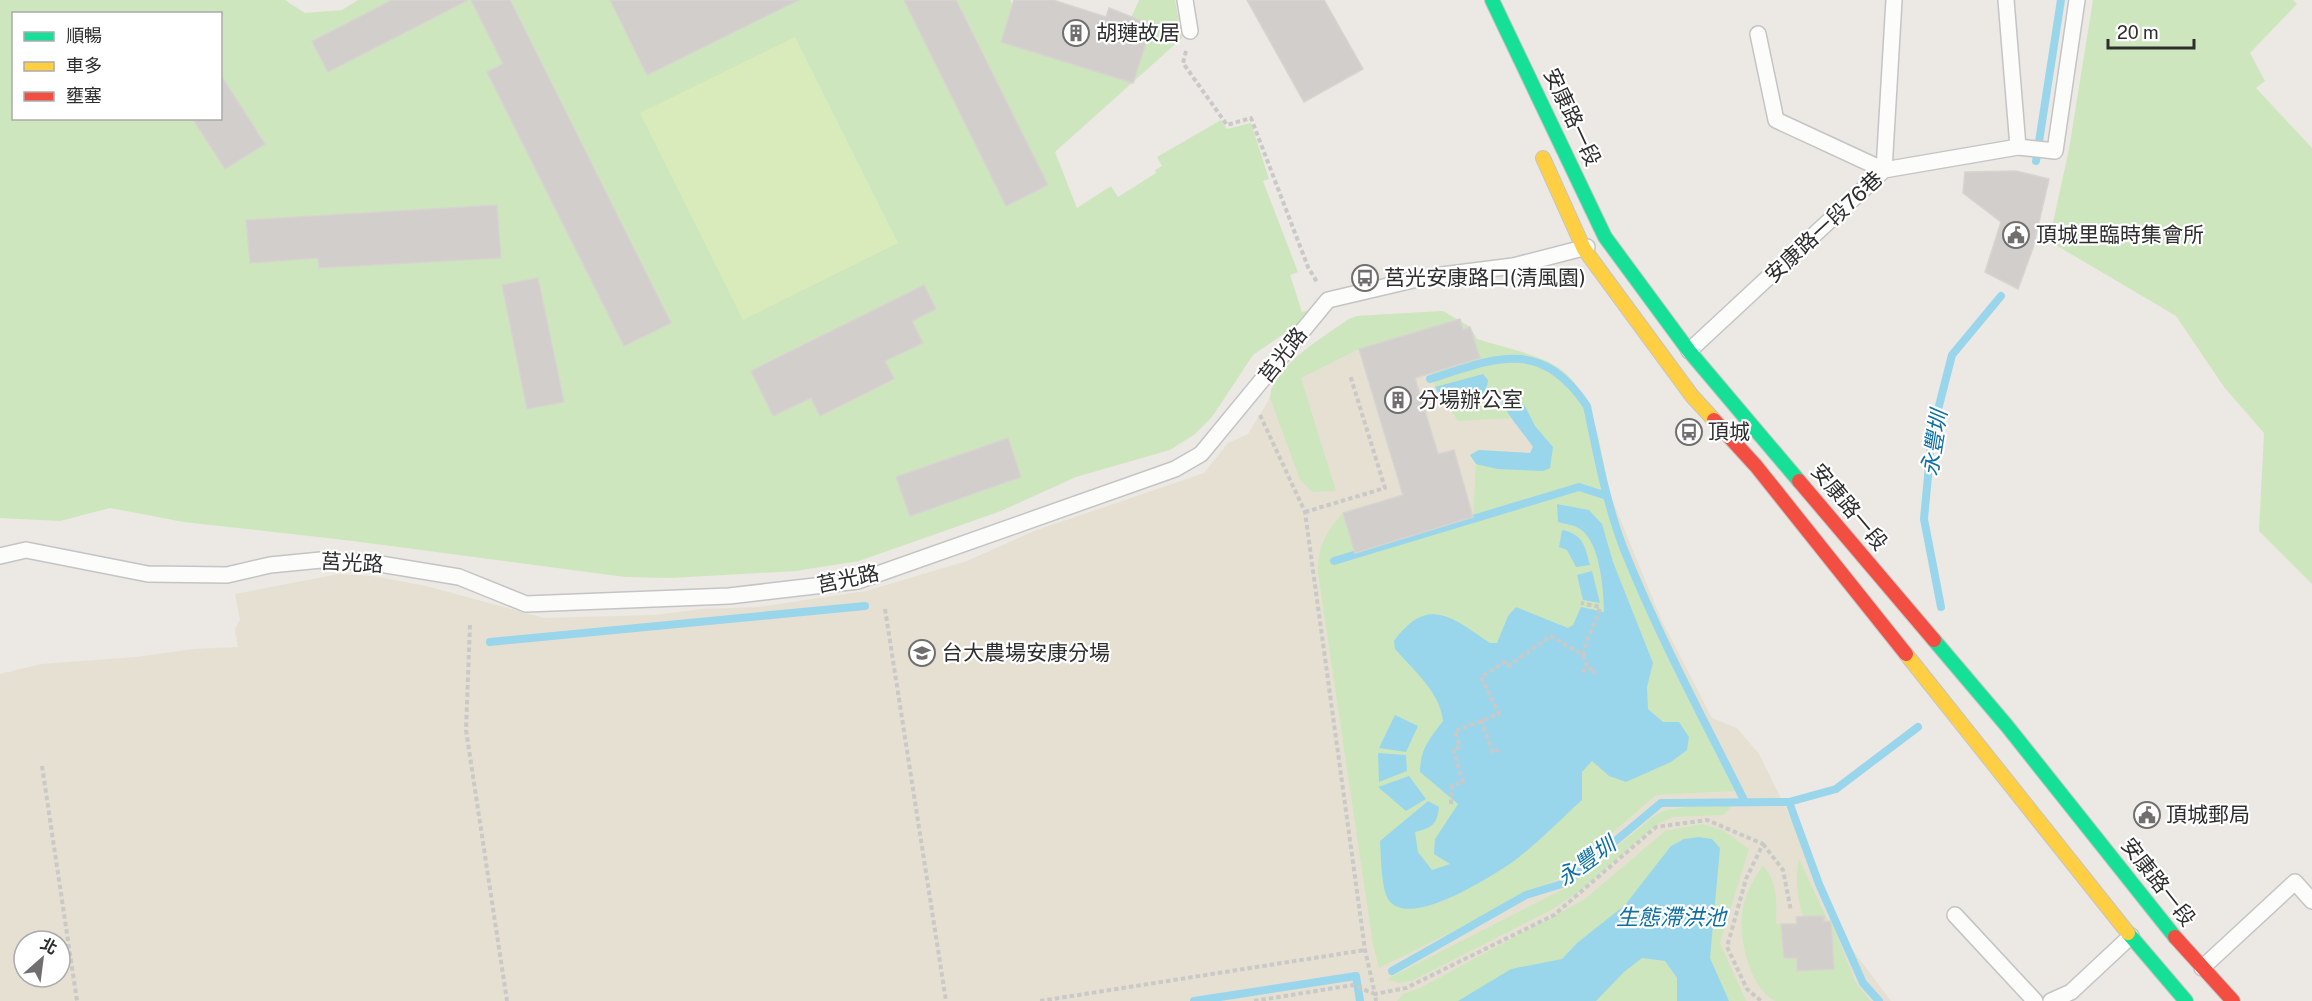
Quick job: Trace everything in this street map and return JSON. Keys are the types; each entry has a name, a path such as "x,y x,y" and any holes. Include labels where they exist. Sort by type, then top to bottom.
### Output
{"main road":[{"name":"安康路一段","path":"1492,0 1605,237 1689,351 2007,726 2202,968 2234,1001"},
{"name":"安康路一段","path":"1535,141 1584,249 1692,396 1756,466 2131,936 2186,1001"}],"lane":[{"path":"1185,0 1190,31"},
{"path":"1758,34 1776,120 1884,170 1894,0"},
{"path":"2006,0 2023,148"},
{"name":"安康路一段76巷","path":"1689,351 1884,170 2023,148 2055,151 2077,0"},
{"name":"莒光路","path":"0,556 26,550 148,574 227,575 270,565 321,560 368,561 459,577 526,604 729,596 858,581 1175,469 1201,454 1328,300 1426,277 1513,266 1584,249 1605,237"},
{"path":"2202,968 2295,882 2312,901"},
{"path":"1955,915 2035,1001"},
{"path":"2051,1001 2071,992 2131,936"}],"path":[{"path":"1190,31 1184,63 1227,125 1251,118 1308,267"},
{"path":"1305,512 1384,488 1350,375"},
{"path":"1250,396 1305,512 1365,950 1376,1001"},
{"path":"1581,603 1600,607 1597,620 1586,637 1583,655 1588,669"},
{"path":"885,609 946,1001"},
{"path":"471,625 466,730 507,1001"},
{"path":"1451,804 1452,785 1463,782 1453,749 1460,747 1455,731 1499,714 1481,677 1505,662 1508,666 1551,636 1583,655"},
{"path":"1582,672 1593,668 1595,674"},
{"path":"1481,720 1493,752 1499,750"},
{"path":"42,766 78,1001"},
{"path":"1254,1001 1353,985 1375,994 1406,988 1554,915 1656,827 1707,820 1763,844 1783,870 1791,911"},
{"path":"1761,1001 1747,989 1727,947 1746,879 1763,844"},
{"path":"1040,1001 1365,950"}],"shaded area":[{"name":"台大農場安康分場","path":"1443,311 1470,327 1477,339 1544,360 1578,387 1589,405 1610,494 1661,619 1712,718 1737,728 1759,754 1805,847 1848,944 1891,1001 0,1001 0,674 41,664 136,657 193,649 238,647 235,629 240,620 235,594 339,574 373,576 426,586 544,618 654,615 702,609 758,607 866,591 967,561 1034,531 1204,473 1228,443 1248,434 1270,398 1271,389 1297,356 1349,319 1357,316"}],"green space":[{"path":"0,0 285,0 305,13 342,10 358,0 1010,0 1013,5 1002,42 1132,83 1055,152 1077,208 1111,186 1118,197 1156,173 1155,170 1162,166 1157,157 1221,120 1227,129 1251,123 1269,179 1263,181 1298,272 1290,275 1302,312 1309,310 1311,315 1253,355 1212,417 1195,434 1170,450 1076,477 1001,511 859,561 796,571 671,578 625,577 353,541 184,522 110,508 60,521 0,518"},
{"path":"1139,0 1175,0 1182,38 1133,82 1151,25 1131,18"},
{"path":"2093,0 2293,0 2297,4 2250,53 2265,81 2256,88 2312,148 2312,584 2259,531 2264,433 2224,387 2176,316 2049,241 2069,149"},
{"path":"795,37 898,243 743,320 640,113"},
{"path":"1443,311 1470,327 1477,339 1536,357 1561,370 1574,382 1584,397 1597,432 1609,488 1602,489 1628,566 1661,643 1735,791 1656,795 1560,878 1379,968 1373,945 1318,573 1321,548 1327,533 1343,513 1355,552 1473,517 1476,464 1470,455 1479,450 1530,453 1533,447 1514,418 1458,421 1435,387 1419,331 1359,349 1301,378 1336,491 1313,492 1300,480 1270,398 1273,386 1290,364 1314,343 1349,319 1357,316"},
{"path":"1694,806 1732,806 1723,815 1673,817 1656,825 1577,893 1551,910 1412,981 1399,983 1387,979 1567,887 1654,816 1666,810"},
{"path":"1702,824 1723,830 1749,849 1720,943 1746,1001 1397,1001 1403,994 1420,988 1585,899 1665,831"},
{"path":"1799,859 1828,921 1831,921 1856,983 1871,1001 1775,1001 1758,984 1751,971 1743,943 1742,928 1744,903 1748,893 1763,865 1774,886 1776,924 1797,923 1796,917 1803,916 1797,888"}],"water":[{"path":"1483,374 1488,380 1483,395 1479,401 1467,409 1453,409 1445,404 1435,387"},
{"path":"1509,397 1525,406 1535,426 1553,447 1550,468 1543,471 1497,469 1476,464 1470,455 1479,450 1530,453 1533,447 1510,416 1501,399"},
{"path":"1557,504 1589,510 1602,524 1613,562 1653,663 1647,687 1648,709 1663,722 1679,722 1689,737 1687,750 1671,762 1626,782 1609,776 1592,761 1582,772 1582,800 1514,861 1450,898 1413,909 1398,907 1388,899 1384,887 1380,841 1428,801 1439,807 1438,813 1433,825 1415,832 1418,852 1432,870 1450,864 1434,854 1435,839 1458,804 1420,772 1424,750 1443,721 1441,710 1432,691 1395,649 1394,641 1406,627 1418,618 1430,614 1452,619 1490,643 1497,643 1508,616 1516,607 1568,628 1573,625 1581,607 1604,612 1600,568 1592,544 1580,529 1558,522"},
{"path":"1562,530 1575,534 1579,538 1590,565 1576,567 1567,550 1559,547"},
{"path":"1592,571 1600,603 1583,600 1577,575"},
{"path":"1395,715 1418,726 1406,752 1379,748"},
{"path":"1378,753 1406,755 1407,771 1379,782"},
{"path":"1409,776 1426,799 1406,811 1378,787"},
{"name":"生態滯洪池","path":"1699,837 1712,839 1720,848 1710,958 1729,1001 1677,1001 1677,978 1665,961 1642,958 1624,972 1596,1001 1458,1001 1511,969 1562,959 1577,943 1625,905 1671,846 1684,839"}],"building":[{"path":"392,0 468,0 328,72 312,41"},
{"path":"471,0 510,0 671,323 624,346 487,72 503,64"},
{"path":"610,0 799,0 647,75"},
{"path":"904,0 956,0 1048,185 1006,206"},
{"name":"胡璉故居","path":"1014,0 1053,0 1106,17 1109,8 1152,25 1133,83 1001,42"},
{"path":"1247,0 1324,0 1363,69 1304,102"},
{"path":"222,77 265,144 225,169 193,120 222,120"},
{"name":"頂城里臨時集會所","path":"2016,171 2049,179 2033,248 2018,289 1985,272 2001,222 1963,193 1965,172"},
{"path":"497,205 501,258 319,268 318,258 250,263 246,220"},
{"path":"538,278 564,402 527,409 502,285"},
{"path":"924,285 936,309 912,321 923,343 885,361 894,379 820,416 811,398 773,416 751,371"},
{"name":"分場辦公室","path":"1460,319 1463,330 1470,327 1480,358 1415,378 1438,454 1454,450 1473,517 1355,553 1343,513 1403,495 1359,349"},
{"path":"1008,438 1021,477 910,516 896,477"},
{"path":"1824,916 1824,922 1831,921 1834,969 1797,971 1797,958 1784,958 1781,924 1797,924 1796,917"}],"waterway":[{"name":"永豐圳","path":"2036,161 2061,0"},
{"name":"永豐圳","path":"1941,607 1924,519 1932,433 1952,355 2001,296"},
{"path":"1430,379 1496,360 1516,359 1534,362 1552,370 1569,384 1587,406 1607,495 1623,547 1666,644 1745,802"},
{"path":"1334,561 1579,487 1607,496"},
{"path":"490,642 865,606"},
{"name":"永豐圳","path":"1392,971 1526,895 1565,883 1661,803 1789,802 1836,789 1918,727"},
{"name":"永豐圳","path":"1789,802 1819,884 1863,983 1879,1001"},
{"name":"永豐圳","path":"1194,1001 1356,976 1360,1001"}],"traffic: fast":[{"path":"1492,0 1605,237 1689,351 1799,481"},
{"path":"1934,640 2007,726 2175,937"},
{"path":"2128,933 2186,1001"}],"traffic: slow":[{"path":"1543,158 1584,249 1692,396 1714,420"},
{"path":"1906,654 2128,933"}],"traffic: jam":[{"path":"1714,420 1756,466 1906,654"},
{"path":"1799,481 1934,640"},
{"path":"2175,937 2233,1001"}],"place":[{"name":"胡璉故居","path":"1076,33"},
{"name":"頂城里臨時集會所","path":"2016,235"},
{"name":"莒光安康路口(清風園)","path":"1365,278"},
{"name":"分場辦公室","path":"1398,400"},
{"name":"頂城","path":"1689,432"},
{"name":"台大農場安康分場","path":"922,653"},
{"name":"頂城郵局","path":"2147,815"}]}
